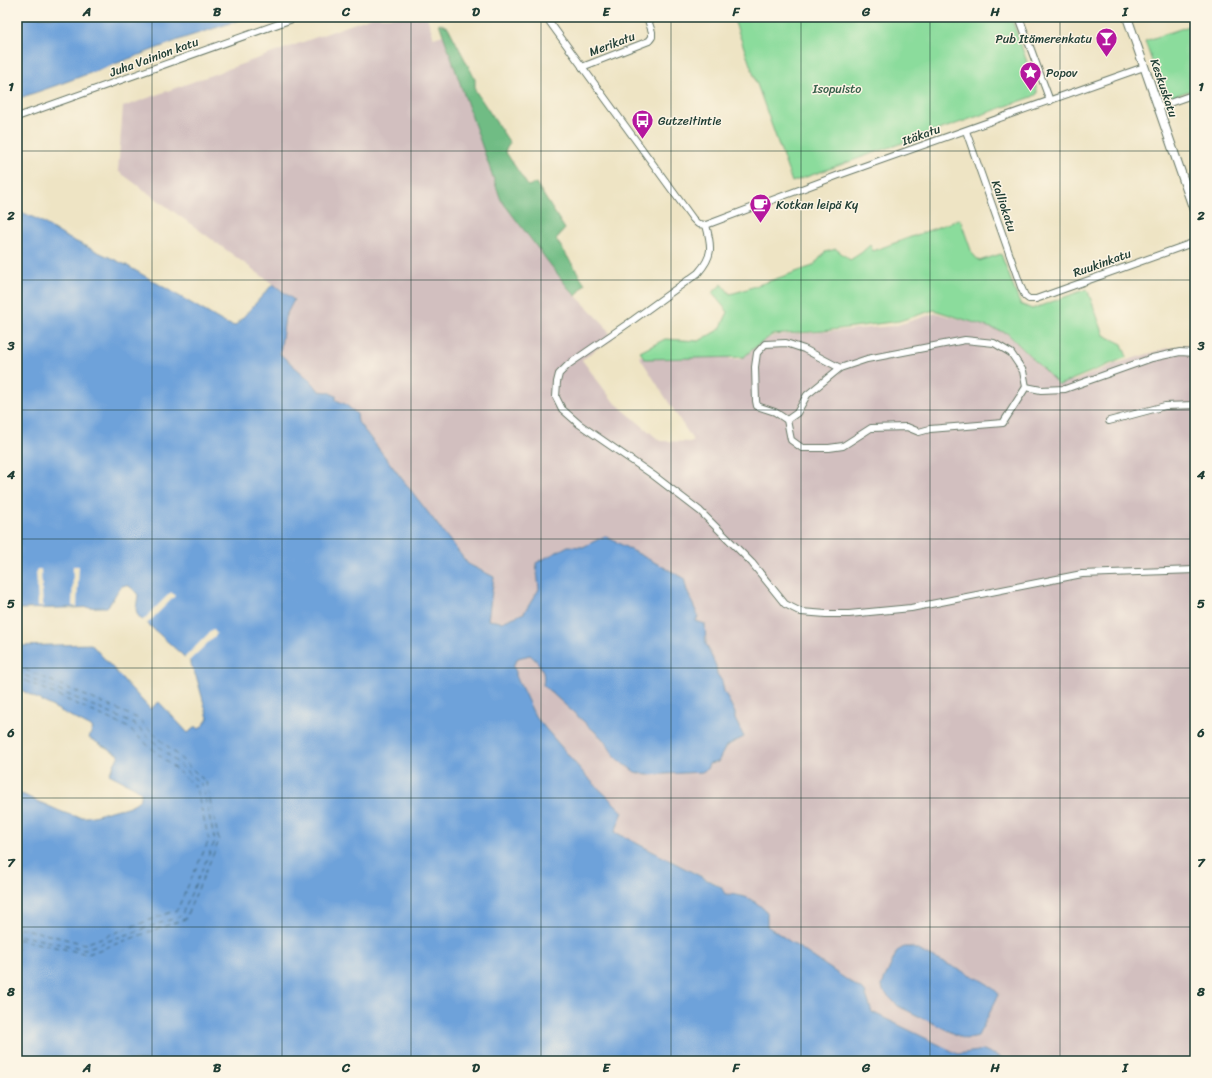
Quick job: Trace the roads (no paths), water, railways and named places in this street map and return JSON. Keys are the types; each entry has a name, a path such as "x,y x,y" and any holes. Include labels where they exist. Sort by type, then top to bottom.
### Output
{"main road":[{"name":"Keskuskatu","path":"1127,17 1195,213"}],"street":[{"name":"Juha Vainion katu","path":"17,117 298,17"},
{"path":"546,17 693,219 698,224 706,225 711,247 710,255 698,273 634,320 569,364 559,374 556,397 562,409 579,424 647,470 700,511 752,563 785,604 801,612 849,614 911,608 1082,574 1195,570"},
{"name":"Merikatu","path":"582,67 649,41 652,37 652,32 647,17"},
{"path":"1019,17 1050,101"},
{"name":"Itäkatu","path":"706,225 824,180 1144,67"},
{"path":"1158,107 1195,94"},
{"name":"Kalliokatu","path":"966,131 1021,288"},
{"name":"Ruukinkatu","path":"1021,288 1025,296 1029,299 1036,298 1195,242"},
{"path":"787,420 797,413 807,395 840,368 867,359 965,340 994,343 1011,353 1023,370 1026,387 1003,423 930,429 919,432 907,427 871,428 843,446 828,448 802,448 791,440 787,420 774,412 757,406 755,367 757,353 765,344 786,343 804,349 840,368"},
{"path":"1026,387 1041,390 1065,389 1152,358 1180,352 1195,353"},
{"path":"1109,421 1165,406 1195,405"}],"water":[{"path":"17,17 248,17 184,38 17,99"},
{"path":"17,210 39,220 66,237 126,265 225,323 235,326 273,284 294,300 285,317 280,354 312,382 319,391 328,392 336,396 336,400 345,404 357,414 358,422 468,564 494,577 488,620 502,622 524,613 539,589 536,563 568,546 583,547 605,536 684,578 687,591 698,616 696,621 705,624 706,644 716,666 717,674 722,681 724,691 735,713 735,719 744,737 726,746 718,762 709,764 707,769 702,772 647,775 635,772 617,759 602,738 543,685 543,672 537,661 530,655 518,658 513,666 516,676 535,716 587,777 623,812 615,832 721,887 725,894 743,896 757,903 767,912 767,926 865,992 872,1012 958,1054 984,1050 1009,1061 17,1061 17,794 26,796 70,815 88,817 129,806 141,798 141,793 136,788 109,774 119,755 89,738 93,728 17,688 17,646 91,644 150,709 159,702 188,733 196,726 199,729 208,718 197,679 190,662 140,618 136,609 138,595 127,585 120,589 107,607 17,609"},
{"path":"904,947 911,947 979,979 999,994 978,1036 965,1039 898,1006 883,991 882,985 897,951"}],"place":[{"name":"Pub Itämerenkatu","path":"1107,58"},
{"name":"Popov","path":"1031,92"},
{"name":"Gutzeitintie","path":"643,140"},
{"name":"Kotkan leipä Ky","path":"761,224"}],"park label":[{"name":"Isopuisto","path":"837,89"}]}
